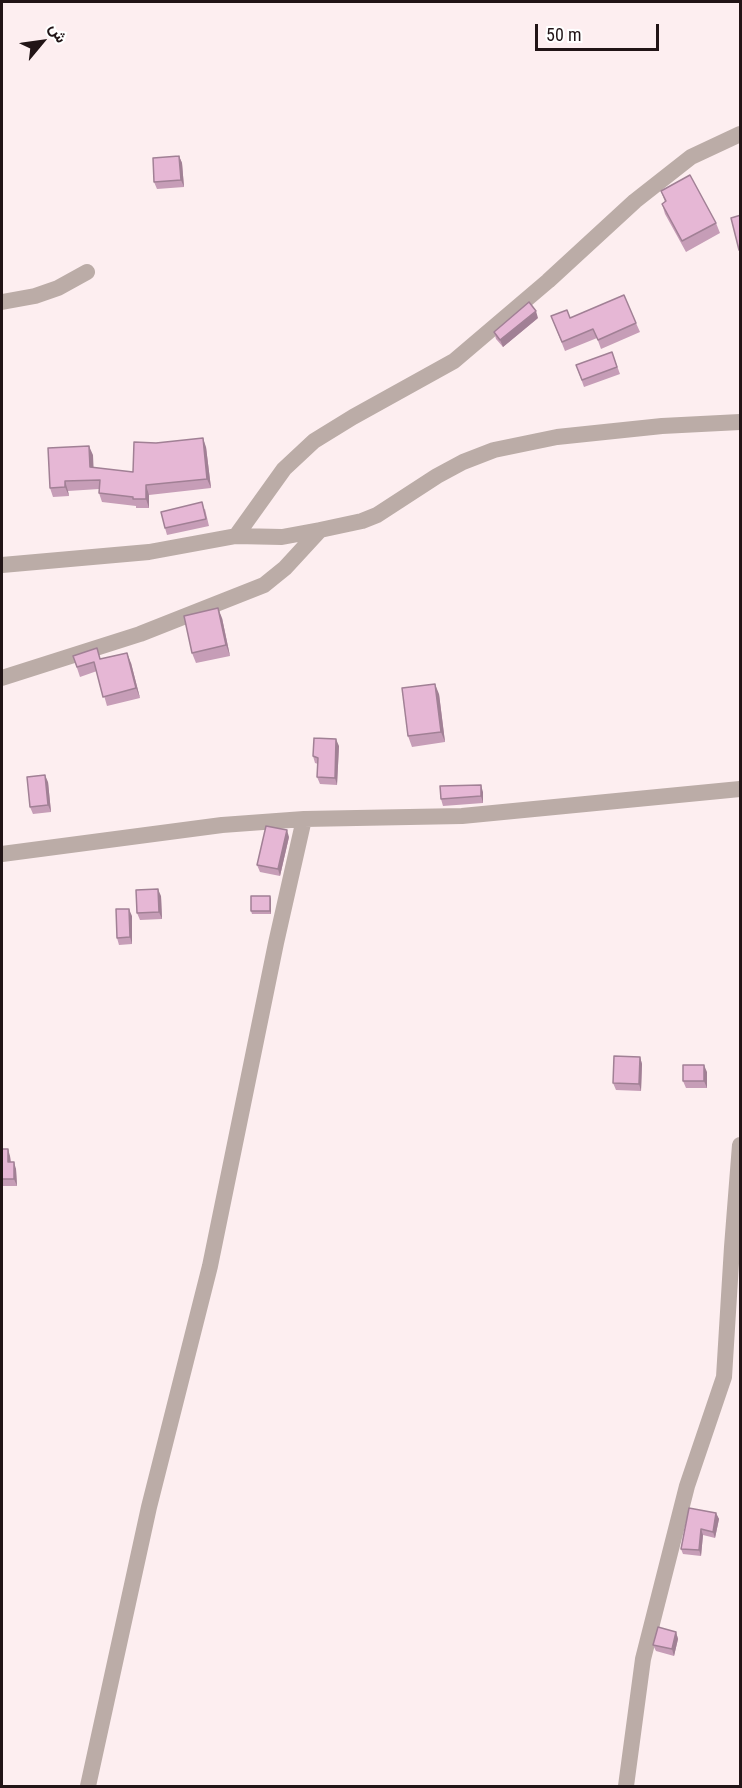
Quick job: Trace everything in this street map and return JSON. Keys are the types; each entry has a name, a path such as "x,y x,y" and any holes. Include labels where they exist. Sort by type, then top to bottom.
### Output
{"street":[{"path":"236,536 284,468 314,441 454,361 548,281 635,201 691,157 741,134"},
{"path":"2,302 47,292 87,272"},
{"path":"2,565 149,552 236,536 282,537 320,530 362,521 377,515 437,476 463,462 494,450 557,437 662,426 741,422"},
{"path":"2,678 130,638 264,585 285,568 320,530"},
{"path":"2,854 222,825 304,819 462,816 741,789"},
{"path":"88,1786 149,1507 210,1266 276,943 304,819"},
{"path":"626,1786 643,1659 687,1486 724,1377 741,1145"},
{"path":"724,1377 741,1383"}],"building":[{"path":"179,156 181,180 154,182 153,158"},
{"path":"690,175 716,223 682,241 662,204 666,201 661,191"},
{"path":"741,215 741,250 739,250 731,218"},
{"path":"624,295 636,323 598,340 593,329 562,342 551,316 567,310 570,318"},
{"path":"529,302 536,311 500,340 494,332"},
{"path":"612,352 617,367 582,380 576,365"},
{"path":"203,438 207,479 146,485 146,499 99,493 100,480 65,481 65,487 50,488 48,448 89,446 90,467 133,472 134,442 156,443"},
{"path":"202,502 206,519 165,528 161,512"},
{"path":"218,608 226,645 192,653 184,616"},
{"path":"97,648 100,659 127,653 136,688 103,697 94,662 77,667 73,656"},
{"path":"435,684 441,732 408,736 402,688"},
{"path":"314,738 336,739 335,778 317,777 318,758 313,756"},
{"path":"45,775 48,805 30,807 27,777"},
{"path":"481,785 481,796 441,799 440,786"},
{"path":"266,826 287,830 278,869 257,865"},
{"path":"158,889 159,912 137,913 136,890"},
{"path":"251,896 270,896 270,911 251,911"},
{"path":"116,909 129,909 130,937 117,938"},
{"path":"614,1056 640,1057 639,1084 613,1083"},
{"path":"683,1065 704,1065 704,1081 683,1081"},
{"path":"2,1149 8,1149 8,1162 14,1162 14,1179 2,1179"},
{"path":"689,1508 716,1513 713,1532 701,1529 699,1550 681,1549"},
{"path":"658,1627 676,1632 672,1649 653,1645"}]}
